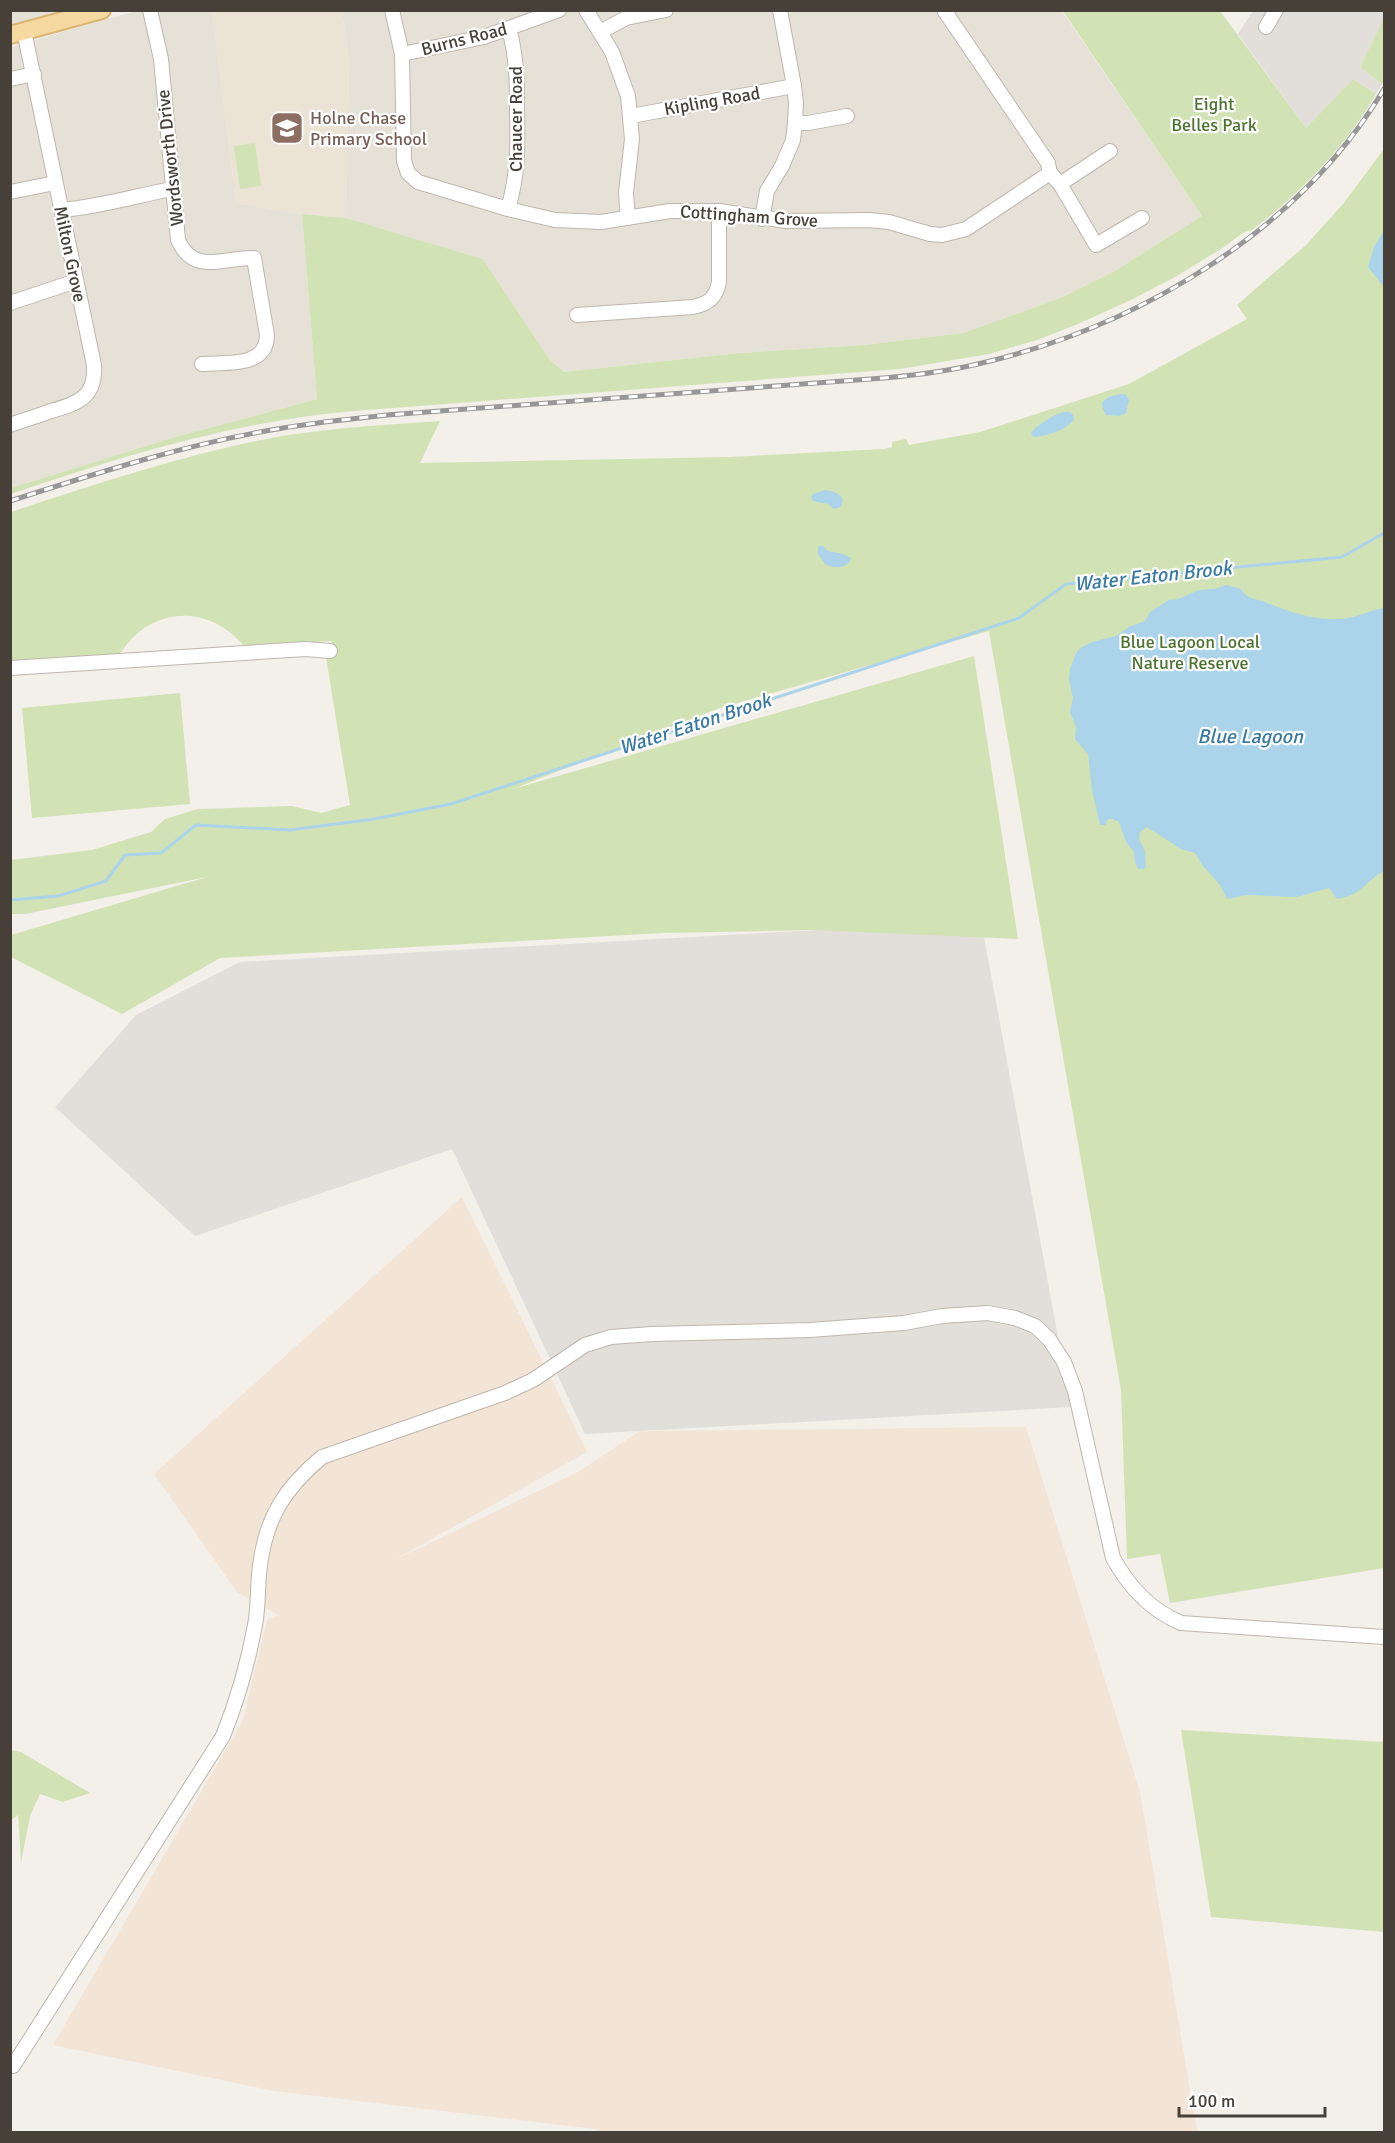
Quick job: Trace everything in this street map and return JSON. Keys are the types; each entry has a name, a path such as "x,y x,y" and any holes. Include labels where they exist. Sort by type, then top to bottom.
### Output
{"main road":[{"path":"17,33 100,11"}],"street":[{"name":"Wordsworth Drive","path":"150,10 161,58 178,240 183,250 191,258 201,262 211,263 242,257 254,258 267,335 264,351 258,357 250,360 202,364"},
{"name":"Cottingham Grove","path":"392,10 402,54 404,161 408,173 418,182 508,209 566,221 600,222 670,211 718,211 786,221 869,220 889,222 930,234 942,235 966,229 1050,173"},
{"name":"Burns Road","path":"402,54 450,45 509,29 559,10"},
{"path":"586,10 621,73 631,116 632,139 626,193 628,218"},
{"path":"600,32 626,18 666,10"},
{"path":"762,219 767,191 782,166 792,140 795,123 794,86 780,10"},
{"path":"944,10 1048,163 1050,173 1060,184 1096,244 1142,218"},
{"path":"1266,27 1276,10"},
{"name":"Chaucer Road","path":"508,209 518,164 517,62 509,29"},
{"name":"Milton Grove","path":"10,424 74,404 84,398 92,387 95,377 34,74 17,33"},
{"path":"10,79 34,74"},
{"name":"Kipling Road","path":"631,116 794,86"},
{"path":"795,123 847,116"},
{"path":"1060,184 1110,151"},
{"path":"10,192 55,183"},
{"path":"61,210 93,207 130,196 172,189"},
{"path":"577,315 704,305 718,291 718,211"},
{"path":"10,303 76,281"},
{"path":"10,668 306,649 330,651"},
{"path":"13,2066 223,1736 234,1709 255,1626 265,1536 281,1501 301,1475 322,1457 505,1393 533,1380 585,1345 603,1339 652,1334 810,1330 904,1323 942,1316 988,1313 1015,1318 1035,1326 1049,1339 1064,1362 1075,1391 1113,1558 1123,1576 1147,1603 1165,1616 1181,1623 1384,1637"}],"shaded area":[{"path":"11,11 85,11 11,32"},
{"path":"136,11 212,11 236,203 302,214 317,399 168,439 11,488 10,47"},
{"name":"Holne Chase Primary School","path":"212,11 342,11 349,59 346,218 302,214 236,203"},
{"path":"342,11 1062,11 1202,216 1113,272 1060,298 963,333 864,345 739,353 564,372 550,360 483,259 346,218 349,59"},
{"path":"1253,11 1384,11 1384,18 1360,67 1382,84 1376,94 1353,79 1306,128 1238,34"},
{"path":"981,921 1071,1407 585,1434 452,1149 195,1236 55,1107 136,1015 240,962"},
{"path":"462,1197 587,1452 396,1559 578,1472 640,1431 1026,1427 1140,1792 1197,2132 602,2132 595,2129 274,2091 53,2045 243,1720 267,1620 278,1615 237,1592 154,1474"}],"green space":[{"name":"Eight Belles Park","path":"1063,11 1220,11 1306,128 1353,79 1376,94 1364,114 1321,168 1288,201 1252,230 1244,232 1177,276 1131,300 1037,340 989,354 900,369 310,416 180,442 95,466 11,494 11,488 168,439 317,399 302,214 346,218 483,259 550,360 564,372 739,353 864,345 963,333 1060,298 1113,272 1202,216"},
{"path":"1384,18 1384,80 1382,84 1360,67"},
{"path":"255,143 261,186 240,189 234,146"},
{"name":"Blue Lagoon Local Nature Reserve","path":"1384,149 1384,1568 1170,1603 1160,1554 1127,1559 1121,1390 989,631 717,709 513,789 974,656 1018,939 812,930 662,933 220,958 122,1014 11,957 11,935 207,877 25,914 11,914 11,860 92,850 151,832 165,819 198,809 292,806 321,813 350,805 326,657 332,641 244,646 230,632 214,622 197,617 180,616 163,619 147,626 132,638 120,654 11,660 11,512 205,453 271,438 334,429 440,421 420,463 730,457 884,449 892,447 892,442 906,439 909,445 980,432 1129,384 1247,319 1237,305 1306,245 1343,204"},
{"path":"180,693 190,804 32,818 22,708"},
{"path":"1181,1730 1384,1742 1384,1932 1211,1917"},
{"path":"11,1750 21,1752 90,1793 63,1802 40,1794 30,1816 21,1862 18,1815 11,1820"}],"water":[{"path":"1384,230 1384,287 1368,267 1374,247"},
{"path":"1125,394 1129,400 1126,413 1119,416 1106,415 1102,403 1104,400"},
{"path":"1063,412 1070,412 1074,420 1055,432 1033,437 1031,433 1037,427"},
{"path":"825,490 840,496 843,500 841,507 834,509 828,504 813,501 811,497 813,494"},
{"path":"822,545 828,551 851,558 849,562 840,567 825,564 818,554 818,547"},
{"name":"Blue Lagoon","path":"1226,585 1241,589 1252,598 1319,618 1342,619 1384,608 1384,871 1358,891 1346,897 1337,899 1329,888 1297,897 1247,895 1227,899 1220,885 1195,853 1181,849 1147,827 1140,832 1139,839 1145,851 1146,867 1138,869 1134,852 1126,842 1119,822 1108,819 1105,825 1100,825 1092,790 1088,754 1075,739 1076,727 1070,712 1073,698 1069,680 1070,669 1076,653 1080,648 1092,642 1116,636 1129,627 1145,621 1150,612 1169,600 1178,599 1199,590 1215,589"}],"waterway":[{"name":"Water Eaton Brook","path":"10,900 58,896 106,881 125,855 161,853 196,825 290,830 374,819 451,804 1019,618 1066,584 1342,557 1384,533"}],"railway":[{"path":"10,501 179,450 248,434 296,426 387,415 909,376 970,366 1041,346 1100,324 1156,297 1211,265 1262,228 1308,186 1349,140 1384,89"}],"place":[{"name":"Holne Chase Primary School","path":"287,128"}]}
